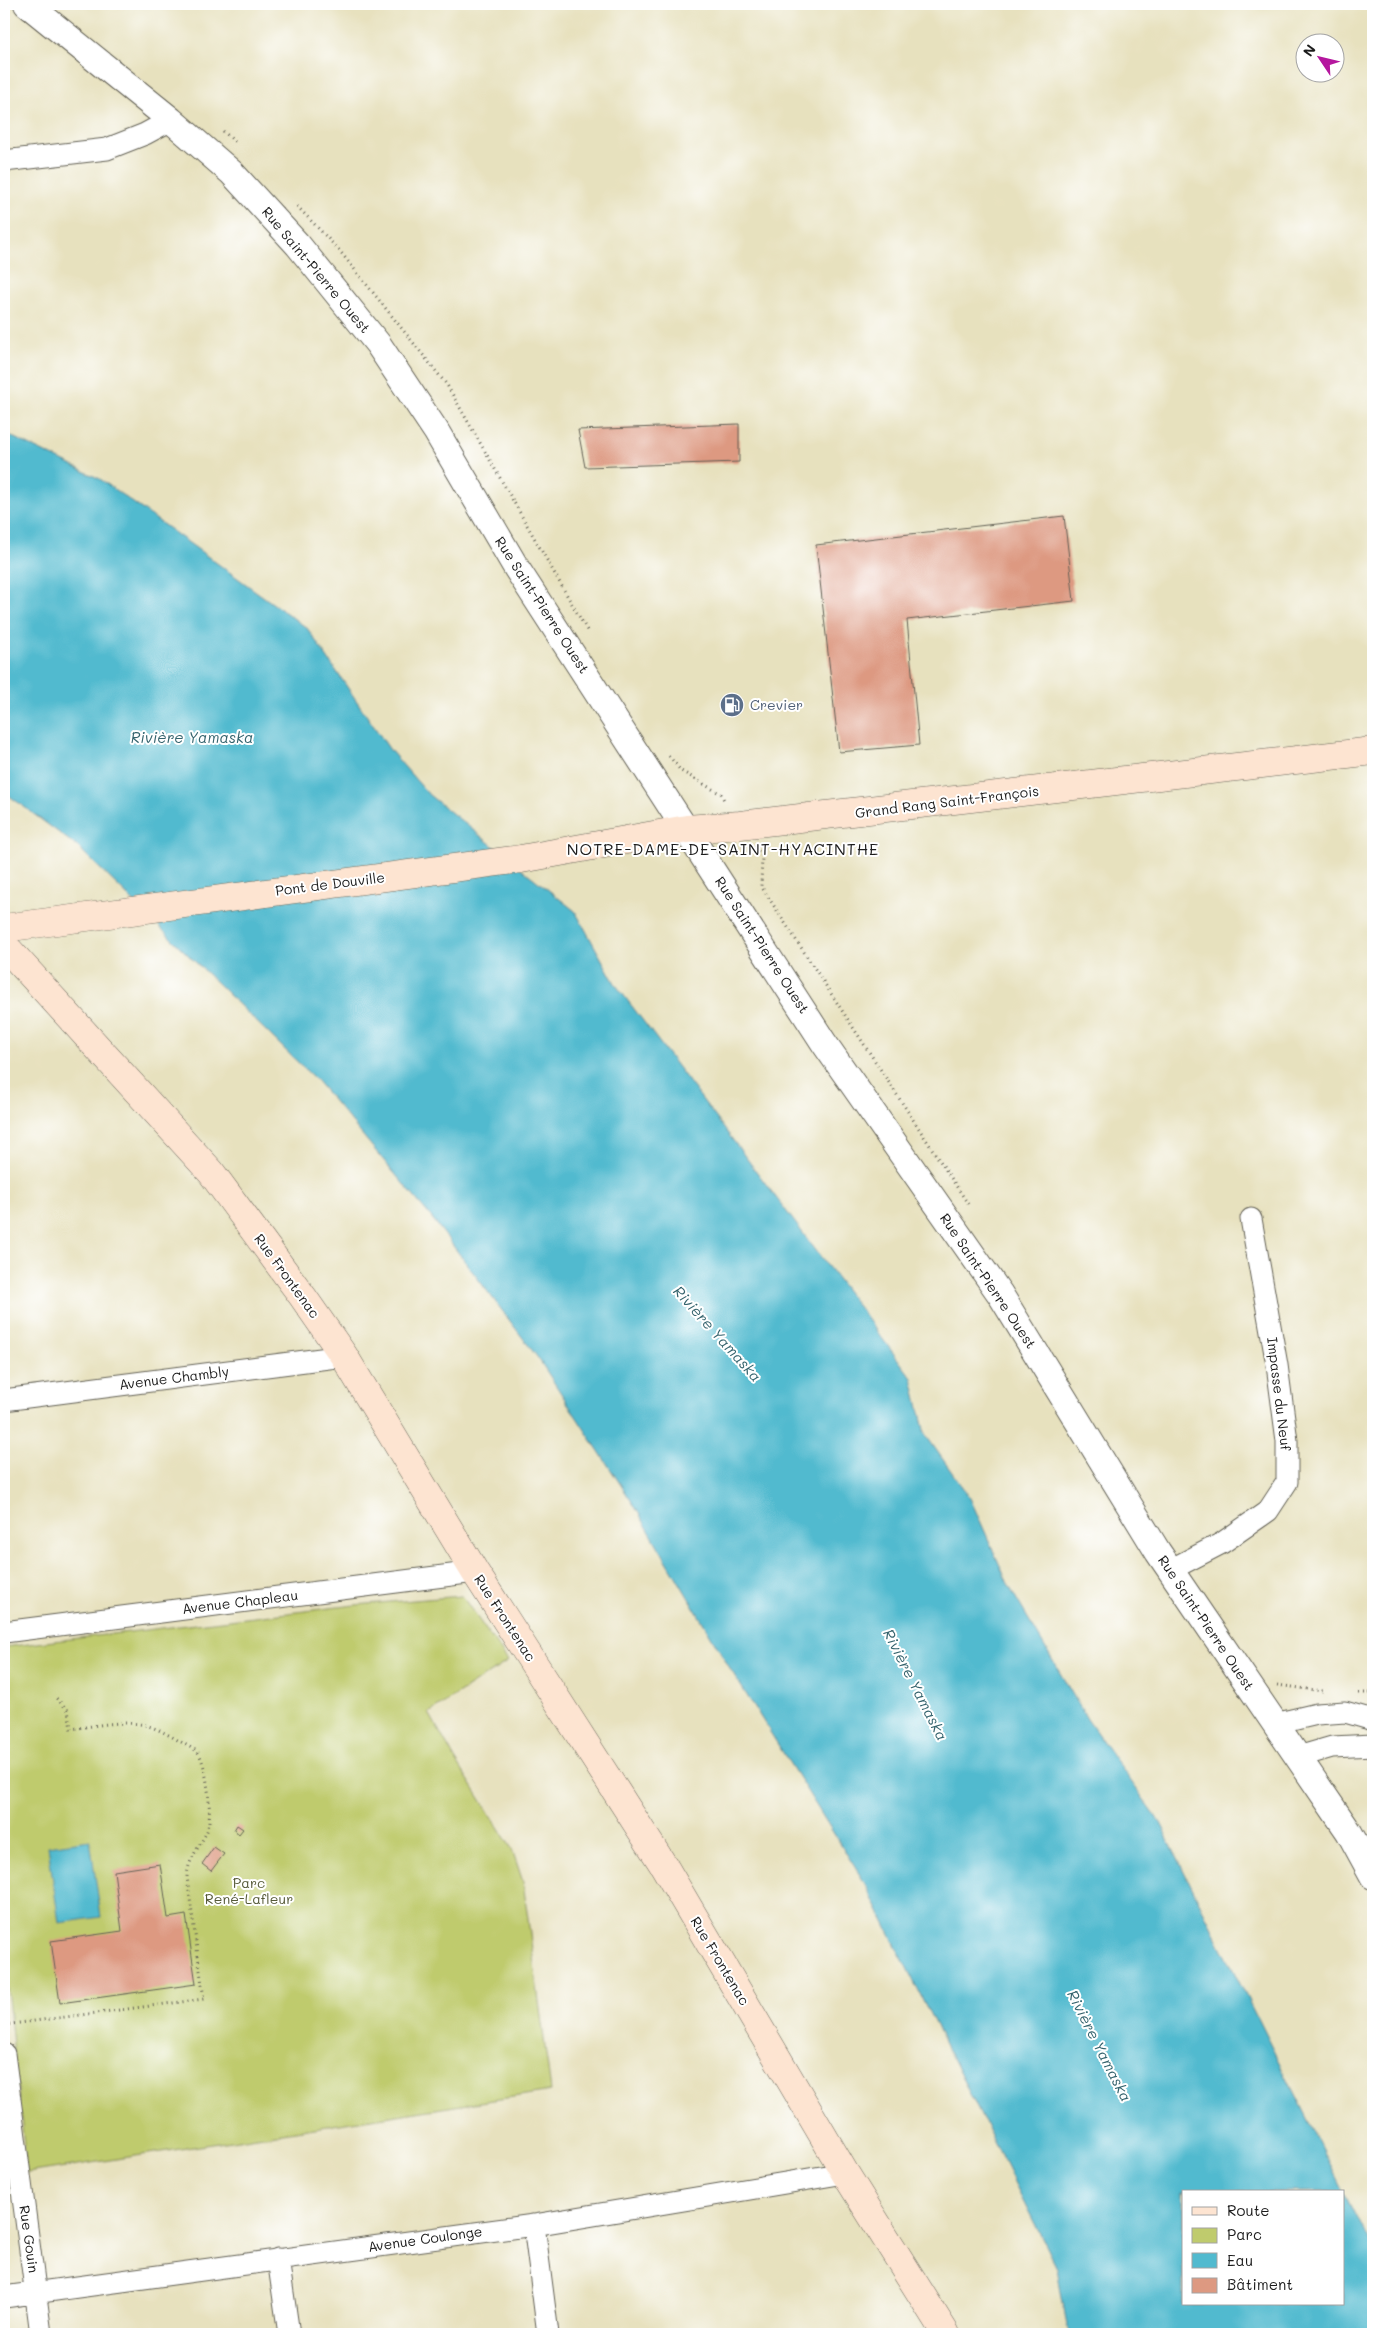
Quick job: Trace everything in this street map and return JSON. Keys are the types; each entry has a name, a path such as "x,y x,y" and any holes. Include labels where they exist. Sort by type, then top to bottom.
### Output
{"main road":[{"name":"Grand Rang Saint-François","path":"521,858 687,829 740,825 1373,751"},
{"name":"Pont de Douville","path":"4,928 521,858"},
{"name":"Rue Frontenac","path":"4,945 211,1172 344,1356 476,1572 664,1866 845,2173 946,2334"}],"street":[{"name":"Rue Saint-Pierre Ouest","path":"27,4 171,120 232,173 298,245 378,344 436,431 517,568 824,1043 1000,1294 1170,1570 1349,1832 1373,1876"},
{"path":"4,161 107,149 145,134 171,120"},
{"name":"Impasse du Neuf","path":"1170,1570 1222,1543 1268,1511 1287,1482 1286,1431 1251,1219"},
{"name":"Avenue Chambly","path":"4,1400 344,1356"},
{"name":"Avenue Chapleau","path":"4,1632 476,1572"},
{"path":"1276,1724 1317,1714 1344,1712 1373,1720"},
{"path":"1298,1757 1332,1747 1373,1746"},
{"name":"Rue Gouin","path":"4,2054 41,2334"},
{"name":"Avenue Coulonge","path":"4,2297 534,2224 845,2173"},
{"path":"534,2224 548,2334"},
{"path":"278,2259 289,2334"}],"path":[{"path":"4,2024 204,1999 187,1877 188,1867 193,1854 206,1831 209,1821 205,1766 201,1755 165,1734 143,1725 121,1723 71,1729 68,1710 54,1696"}],"green space":[{"name":"Parc René-Lafleur","path":"462,1596 508,1661 429,1713 455,1759 512,1849 523,1882 551,2091 27,2173 4,1961 4,1647 355,1605"}],"water":[{"name":"Rivière Yamaska","path":"4,433 100,479 307,628 390,750 429,795 575,911 616,985 912,1378 925,1434 970,1498 1009,1586 1087,1719 1159,1821 1343,2190 1182,2190 1182,2306 1344,2306 1344,2193 1361,2227 1373,2245 1373,2334 1072,2334 1067,2326 1057,2268 863,1880 731,1670 634,1505 538,1358 432,1218 317,1081 78,847 4,792"},
{"path":"90,1840 101,1917 59,1923 48,1846"}],"building":[{"path":"739,424 739,462 585,467 578,430"},
{"path":"1064,516 1074,601 907,620 919,745 839,752 816,545"},
{"path":"237,1825 243,1829 239,1834 234,1830"},
{"path":"214,1847 224,1854 211,1871 202,1864"},
{"path":"160,1864 168,1918 186,1915 196,1984 60,2003 51,1941 122,1931 114,1871"}],"place":[{"name":"Crevier","path":"732,705"}],"district":[{"name":"NOTRE-DAME-DE-SAINT-HYACINTHE","path":"723,849"}]}
